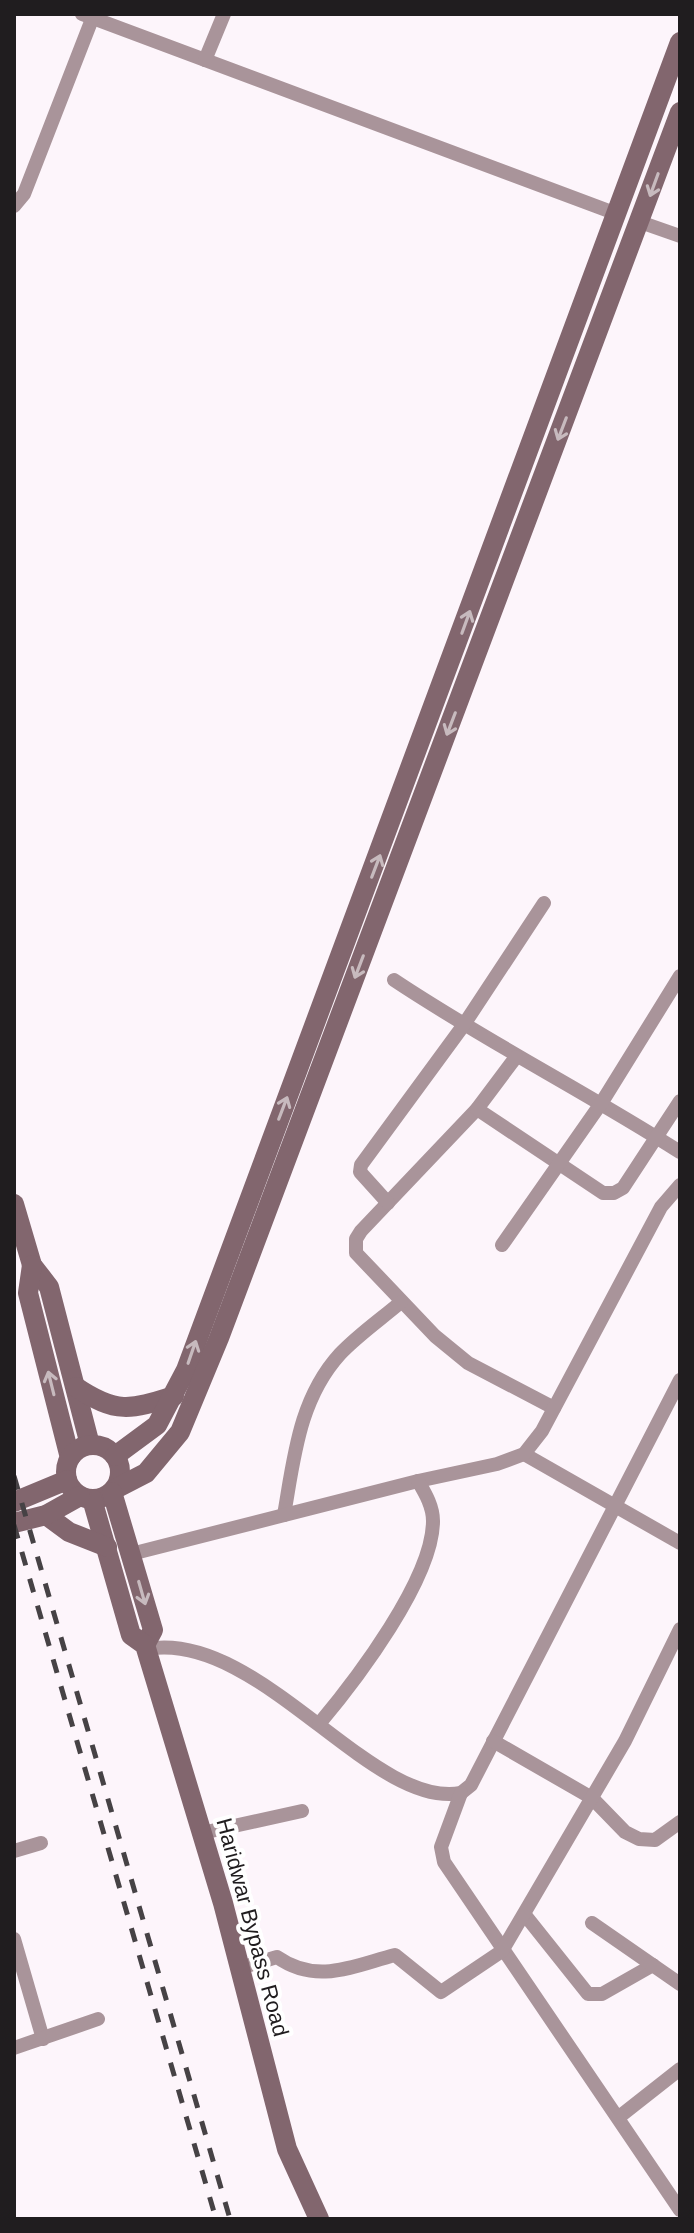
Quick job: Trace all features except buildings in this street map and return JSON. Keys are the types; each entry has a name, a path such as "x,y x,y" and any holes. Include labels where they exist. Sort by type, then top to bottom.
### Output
{"main road":[{"path":"115,1456 157,1425 174,1396 381,851 680,42"},
{"path":"122,1516 146,1473 180,1432 219,1338 680,112"},
{"path":"14,1204 32,1265 49,1287 90,1445"},
{"path":"32,1265 28,1293 70,1458 67,1480"},
{"path":"76,1387 100,1403 124,1410 174,1396"},
{"path":"70,1458 90,1445 104,1448 115,1456 120,1476 113,1490"},
{"path":"14,1523 46,1515 113,1490 146,1473"},
{"path":"67,1480 86,1498"},
{"path":"14,1502 67,1480"},
{"name":"Haridwar Bypass Road","path":"113,1490 153,1630 146,1647"},
{"name":"Haridwar Bypass Road","path":"86,1498 107,1547 131,1635 146,1647 240,1968 287,2149 319,2219"},
{"path":"46,1515 69,1532 107,1547"}],"street":[{"path":"205,60 224,14"},
{"path":"14,206 24,194 89,15 617,214"},
{"path":"640,222 680,236"},
{"path":"388,1203 365,1179 361,1165 463,1026 544,903"},
{"path":"502,1245 602,1102 680,976"},
{"path":"394,980 463,1026 602,1102 680,1152"},
{"path":"516,1057 477,1109 361,1231 354,1246 356,1253 401,1302 468,1363 554,1408"},
{"path":"477,1109 603,1193 614,1193 623,1188 680,1101"},
{"path":"131,1554 497,1464 524,1454 554,1408 661,1207 680,1185"},
{"path":"284,1515 297,1437 307,1404 321,1378 341,1353 401,1302"},
{"path":"680,1380 471,1785 461,1793 441,1847 444,1862 502,1951 619,2117 680,2210"},
{"path":"524,1454 680,1543"},
{"path":"319,1724 371,1658 426,1554 433,1518 418,1481"},
{"path":"240,1968 277,1957 289,1965 320,1974 395,1955 441,1992 502,1951 592,1798 680,1629"},
{"path":"146,1647 166,1646 200,1652 267,1687 401,1780 430,1793 461,1793"},
{"path":"493,1741 592,1798 625,1832 639,1839 655,1840 680,1822"},
{"path":"202,1833 302,1811"},
{"path":"14,1851 41,1843"},
{"path":"525,1915 588,1994 602,1994 653,1965"},
{"path":"592,1923 680,1984"},
{"path":"14,1939 43,2039"},
{"path":"14,2048 98,2019"},
{"path":"619,2117 680,2069"}],"railway":[{"path":"14,1476 230,2219"},
{"path":"14,1525 216,2219"}]}
